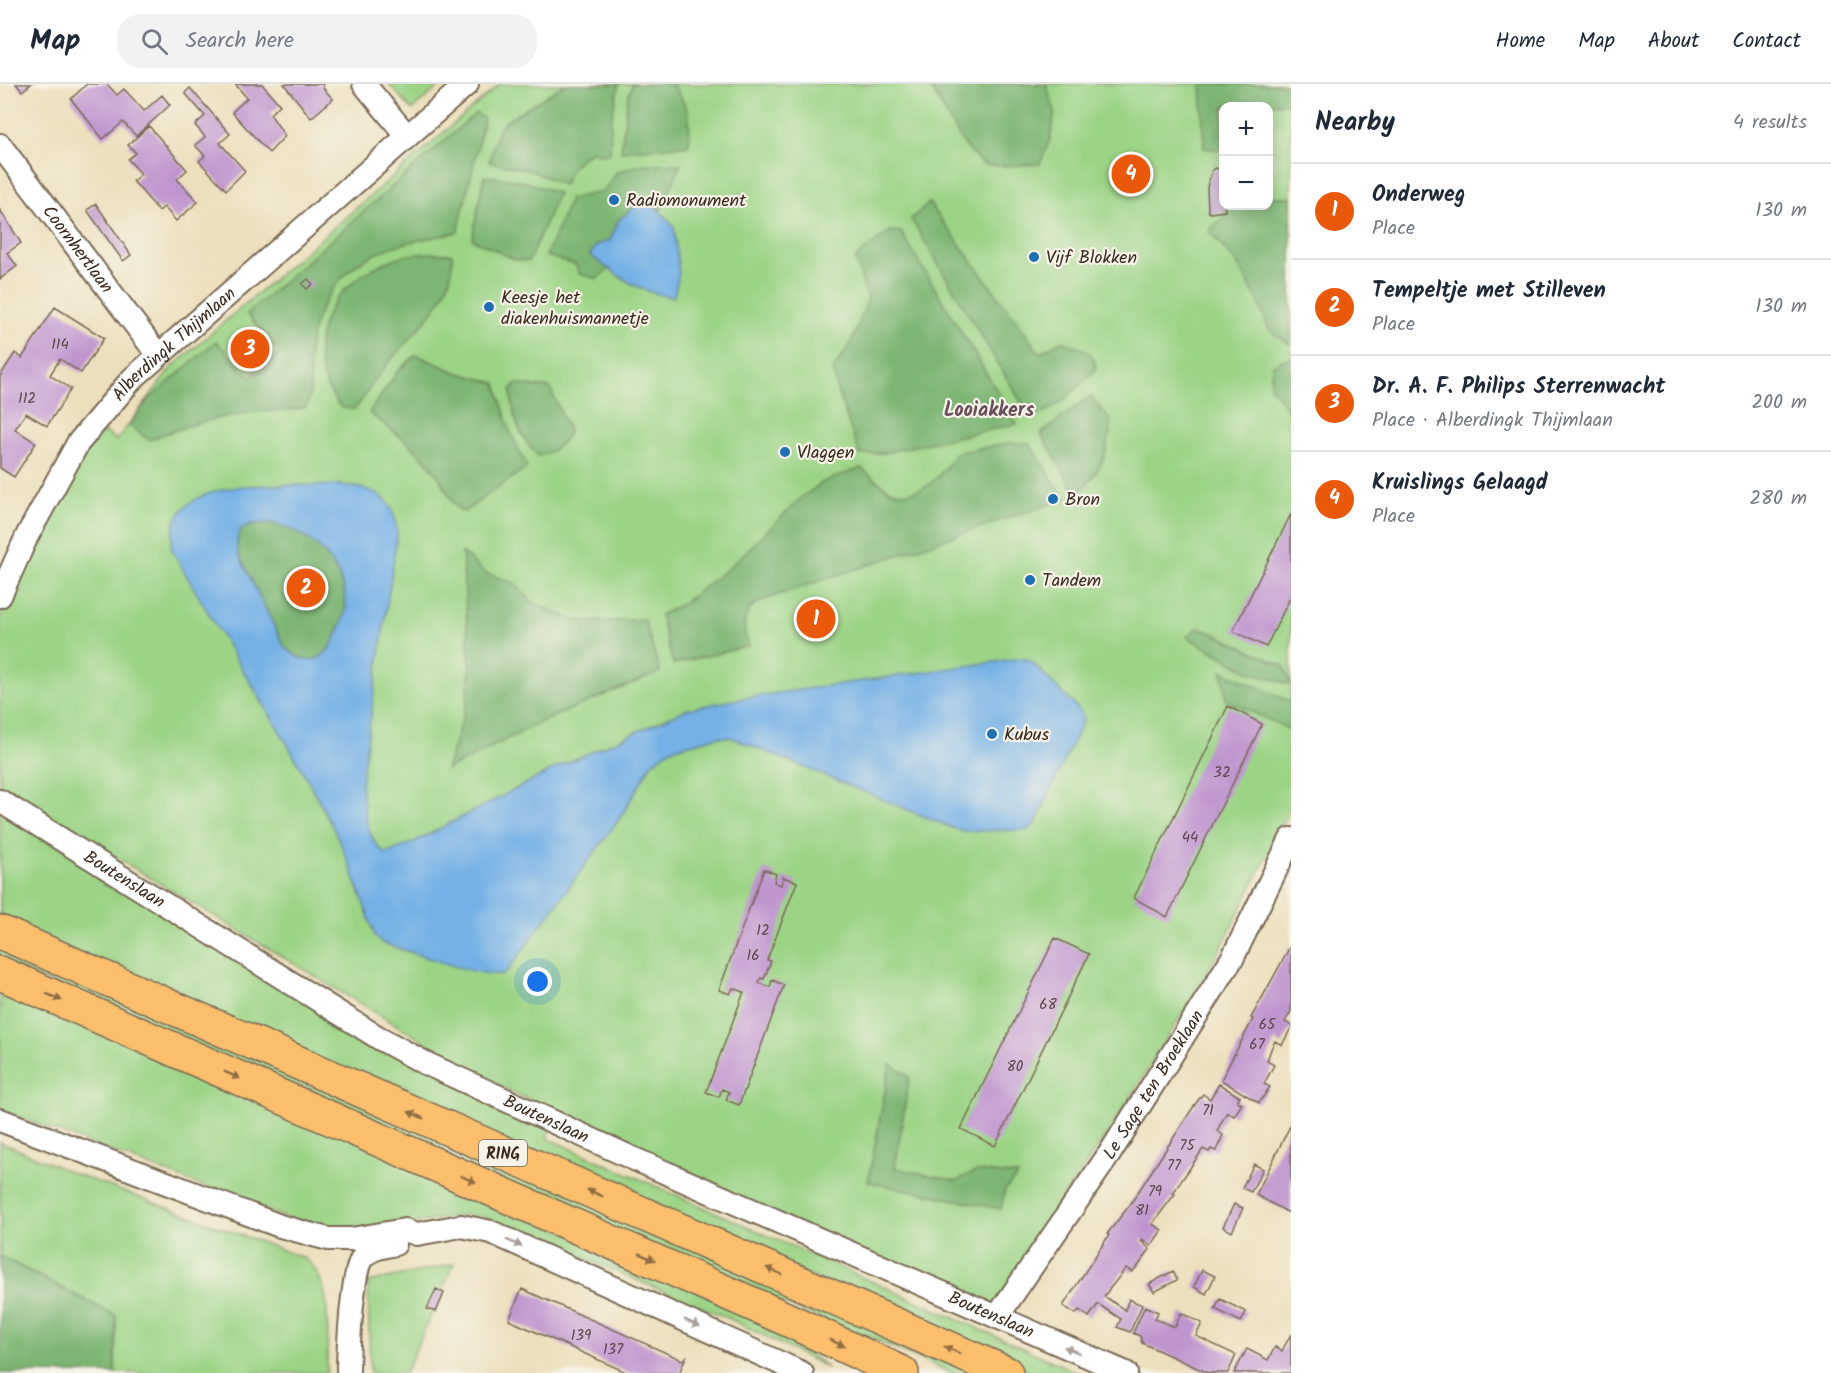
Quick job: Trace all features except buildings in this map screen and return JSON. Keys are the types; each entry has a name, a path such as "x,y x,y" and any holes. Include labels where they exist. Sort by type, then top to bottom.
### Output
{"main road":[{"name":"RING","path":"0,932 1006,1373"},
{"name":"RING","path":"0,973 773,1313 902,1373"}],"street":[{"path":"364,84 407,136"},
{"name":"Alberdingk Thijmlaan","path":"0,596 36,518 78,443 132,379 467,84"},
{"name":"Coornhertlaan","path":"0,145 158,355"},
{"name":"Boutenslaan","path":"0,801 379,1038 425,1064 632,1158 1125,1373"},
{"name":"Le Sage ten Broeklaan","path":"997,1317 1110,1153 1233,957 1291,839"},
{"path":"0,1120 280,1226 328,1239 351,1239 405,1230 417,1234"},
{"path":"348,1373 348,1345 355,1275 363,1257 371,1250 406,1241 417,1234 461,1226 491,1232 802,1373"}],"green space":[{"path":"389,84 442,84 412,110"},
{"path":"500,84 1291,84 1291,808 1220,950 1190,1001 1113,1125 1066,1193 989,1314 495,1084 0,788 0,617 36,538 87,450 103,431 117,440 171,368"},
{"path":"565,84 619,84 611,121 610,153 597,154 593,151 582,158 571,169 564,185 529,170 489,162 498,130 506,121"},
{"path":"632,84 672,84 688,113 689,145 621,151 627,101"},
{"path":"929,84 1046,84 1055,112 1050,139 1040,164 989,165 977,159 961,140"},
{"path":"1201,84 1291,84 1291,103 1219,102 1219,150 1204,148"},
{"path":"476,113 484,119 458,232 401,244 379,252 357,264 338,283 322,306 313,331 309,352 310,392 306,407 224,417 149,440 129,425 146,402 216,341 250,378 280,353 247,314"},
{"path":"643,164 681,164 661,210 652,202 632,212 618,225 610,240 597,245 590,255 609,269 597,279 579,274 576,265 546,256 570,199 604,191 617,172"},
{"path":"484,176 523,181 558,193 529,261 516,260 472,239"},
{"path":"1273,197 1291,197 1291,345 1269,330 1259,303 1239,266 1209,231 1226,214 1226,210 1273,210"},
{"path":"929,203 1040,353 1061,341 1085,350 1093,358 1096,370 1056,406 1038,414 1029,415 911,219"},
{"path":"890,231 901,232 1017,424 883,453 860,455 838,393 833,370 851,343 868,299 855,258"},
{"path":"417,254 452,254 452,270 448,286 431,314 384,368 355,409 341,408 327,385 320,362 320,340 326,318 337,299 353,282 373,268 397,258"},
{"path":"416,355 456,372 496,383 509,429 527,467 464,512 453,502 440,479 425,460 408,443 369,413 397,372"},
{"path":"1285,359 1291,359 1291,415 1270,385 1272,366"},
{"path":"516,384 550,388 569,431 552,451 538,456 526,442 515,417 511,390"},
{"path":"1090,396 1111,421 1110,433 1106,453 1098,470 1077,495 1041,434"},
{"path":"1007,443 1029,443 1065,499 763,600 751,608 745,619 744,625 749,646 673,664 660,615 682,604 731,566 802,497 823,482 861,468 892,491 907,493 932,482 956,453"},
{"path":"271,522 299,533 322,551 332,563 344,590 346,610 340,628 327,651 314,660 300,658 285,648 238,553 237,543 240,529 252,524"},
{"path":"462,552 485,573 514,583 532,602 573,620 594,622 644,619 660,672 545,720 446,770 467,703 470,667"},
{"path":"1196,628 1204,629 1284,666 1291,685 1248,671 1187,637"},
{"path":"1222,671 1291,702 1291,730 1226,700"},
{"path":"0,812 550,1129 547,1138 1079,1373 1032,1373 0,920"},
{"path":"0,943 979,1373 952,1373 858,1332 796,1309 0,961"},
{"path":"0,984 766,1321 828,1368 728,1318 485,1217 466,1215 352,1233 324,1232 0,1110"},
{"path":"890,1064 909,1076 895,1168 957,1181 980,1172 1018,1175 1005,1190 1001,1209 868,1182"},
{"path":"0,1142 70,1172 304,1258 314,1268 325,1295 328,1327 327,1373 115,1373 116,1316 0,1256"},
{"path":"0,1256 116,1316 115,1373 0,1373"},
{"path":"454,1264 405,1373 370,1373 368,1282"}],"water":[{"path":"641,201 652,202 674,227 679,273 674,297 640,288 590,255 597,245 610,240 619,220"},
{"path":"339,485 373,492 388,502 396,522 397,536 361,783 370,831 379,848 386,854 414,842 558,767 687,709 750,697 1022,658 1031,661 1081,712 1083,720 1035,824 1028,830 963,831 950,827 730,737 717,737 671,749 652,763 622,815 506,973 482,973 446,964 382,943 375,936 332,826 171,548 174,525 180,513 193,501 211,493 254,486","holes":["271,523 299,533 322,551 332,563 344,590 346,610 340,628 327,651 314,660 300,658 285,648 238,553 237,543 240,529 252,524"]}],"place":[{"name":"Kruislings Gelaagd","path":"1131,174"},
{"name":"Radiomonument","path":"614,200"},
{"name":"Vijf Blokken","path":"1034,257"},
{"name":"Keesje het diakenhuismannetje","path":"489,307"},
{"name":"Dr. A. F. Philips Sterrenwacht","path":"250,349"},
{"name":"Vlaggen","path":"785,452"},
{"name":"Bron","path":"1053,499"},
{"name":"Tandem","path":"1030,580"},
{"name":"Tempeltje met Stilleven","path":"306,588"},
{"name":"Onderweg","path":"816,619"},
{"name":"Kubus","path":"992,734"}],"district":[{"name":"Looiakkers","path":"989,409"}]}
